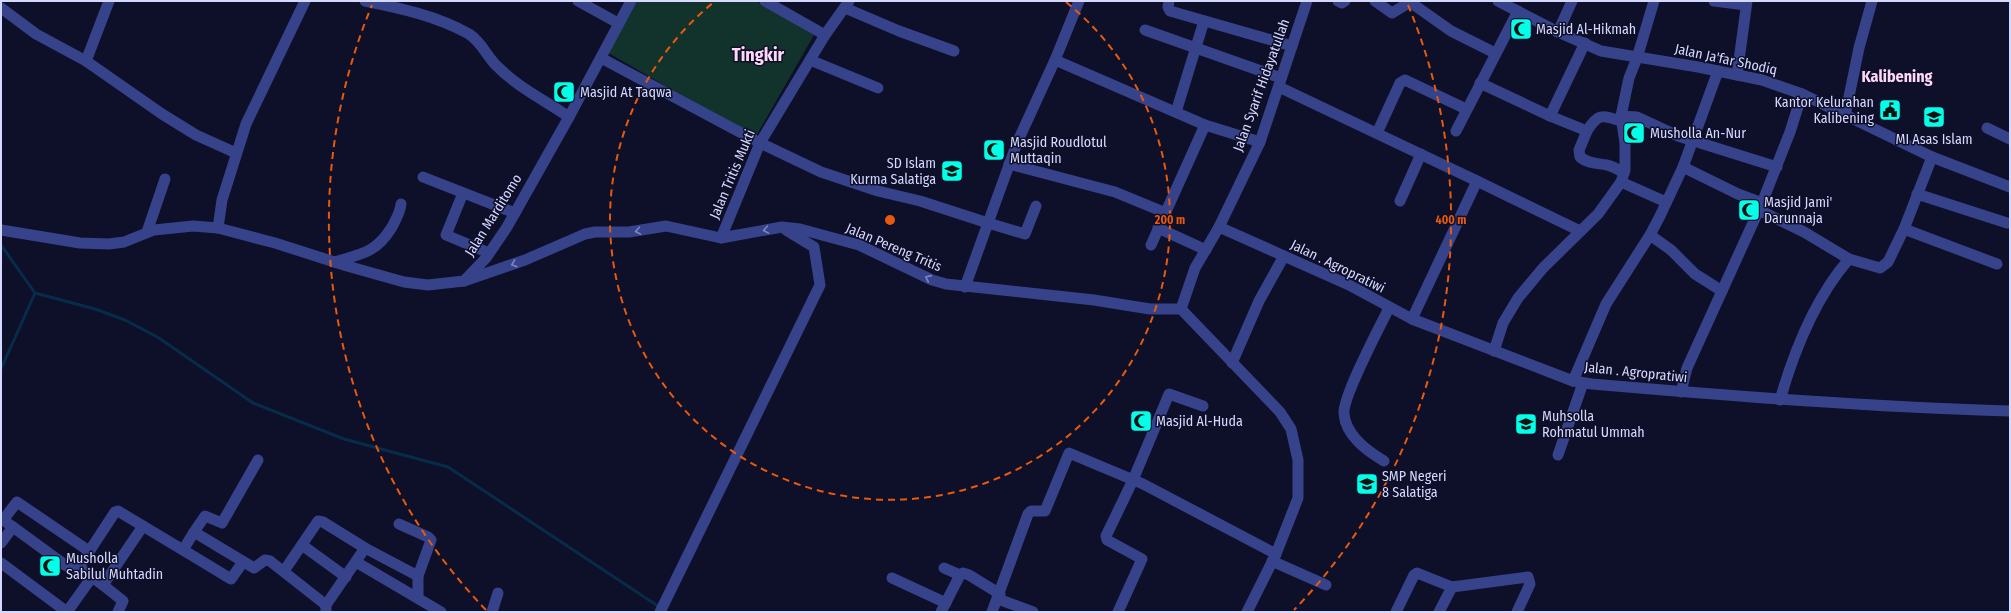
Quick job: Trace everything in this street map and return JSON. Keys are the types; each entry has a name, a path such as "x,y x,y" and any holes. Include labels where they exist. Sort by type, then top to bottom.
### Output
{"street":[{"path":"86,61 109,1"},
{"path":"218,228 222,200 246,124 305,1"},
{"path":"364,1 392,4 445,22 470,35 486,50 497,67 514,81 569,117"},
{"path":"578,1 618,22"},
{"name":"Jalan Marditomo","path":"464,282 489,253 515,213 601,58 618,22 631,1"},
{"path":"765,1 825,35"},
{"path":"965,288 1009,164 1055,60 1079,1"},
{"path":"1169,1 1168,7 1170,11 1292,46"},
{"name":"Jalan Syarif Hidayatullah","path":"1181,309 1195,268 1219,227 1260,142 1307,1"},
{"path":"1338,1 1342,3 1345,1"},
{"path":"1367,1 1370,3 1374,1 1392,13 1410,2 1451,30 1495,53"},
{"name":"Jalan Ja'far Shodiq","path":"1498,1 1558,32 1601,51 1762,80 1802,94 1932,157 2010,187"},
{"path":"1558,32 1572,1"},
{"path":"1494,351 1504,323 1518,298 1543,268 1598,214 1623,177 1625,143 1621,119 1629,78 1637,58 1654,1"},
{"path":"1714,1 1746,3 1737,75"},
{"path":"1845,116 1859,48 1872,1"},
{"path":"847,4 899,31 954,51"},
{"name":"Jalan Tritis Mukti","path":"721,238 760,143 825,35 847,4"},
{"path":"1,8 36,34 86,61 196,135 236,153"},
{"path":"1456,131 1466,109 1518,11"},
{"path":"1176,112 1204,21"},
{"path":"1145,30 1280,82 1377,133 1580,231"},
{"path":"1550,116 1585,43"},
{"path":"601,58 760,143 821,172 878,191 920,201 1025,234 1036,206"},
{"path":"810,60 878,88"},
{"path":"1055,60 1205,125 1260,142"},
{"path":"1558,455 1578,382 1606,304 1650,235 1683,167 1718,71"},
{"path":"1377,133 1400,83 1405,80 1466,109"},
{"path":"1480,82 1550,116 1587,131"},
{"path":"1681,392 1687,368 1777,167 1802,94"},
{"path":"1666,202 1623,177 1606,165 1598,165 1583,160 1580,157 1579,150 1594,119 1605,116 1621,119 1637,117 1678,136 1777,167"},
{"path":"1151,245 1205,125"},
{"path":"1987,128 2010,139"},
{"path":"1400,201 1421,154"},
{"path":"1683,167 1744,197 1849,260 1880,268 1885,266 1888,262 1904,229 1932,157"},
{"path":"1009,164 1115,192 1166,213"},
{"path":"423,177 515,213"},
{"path":"147,232 165,179"},
{"path":"1412,319 1477,181"},
{"path":"463,193 446,235 489,253"},
{"path":"1917,194 2007,223"},
{"path":"334,262 362,254 378,247 398,215 401,204"},
{"path":"2,230 80,243 109,244 124,242 147,232 193,226 218,228 275,243 334,262 417,284 428,285 464,282"},
{"name":"Jalan Pereng Tritis","path":"464,282 595,232 629,232 666,226 721,238 782,227 800,229 859,245 932,280 965,288 1094,300 1150,310 1181,309"},
{"path":"662,608 820,285 814,248 782,227"},
{"name":"Jalan . Agropratiwi","path":"1219,227 1349,285 1389,308 1412,319 1578,382 1780,400 1905,408 2010,411"},
{"path":"1158,228 1206,250"},
{"path":"1904,229 1997,264"},
{"path":"1650,235 1670,250 1695,274 1722,291"},
{"path":"1232,363 1260,301 1284,256"},
{"path":"1780,400 1788,374 1805,331 1827,292 1849,260"},
{"path":"1384,461 1370,453 1355,438 1346,423 1343,412 1350,391 1389,308"},
{"path":"1181,309 1280,412 1291,429 1298,460 1298,498 1274,558 1247,612"},
{"path":"1118,612 1142,559 1107,540 1106,538 1134,480 1169,394 1203,406"},
{"path":"992,612 1028,514 1031,511 1046,510 1068,453 1073,453 1134,480 1274,558 1326,585"},
{"path":"183,550 204,516 222,523 258,460"},
{"path":"89,551 17,502 2,521 13,527 65,565 71,568 79,567 103,585 123,602 118,612"},
{"path":"79,567 116,511 231,579 243,562"},
{"path":"284,571 319,521 365,548 418,576"},
{"path":"399,524 431,539 430,548 418,576 418,597"},
{"path":"103,585 143,526"},
{"path":"1,543 13,527"},
{"path":"194,532 254,568 267,560 284,571 326,608 365,548"},
{"path":"302,545 346,577"},
{"path":"356,562 418,597 441,612"},
{"path":"1,563 67,612 92,577"},
{"path":"944,568 960,575 965,573 999,596 1033,612"},
{"path":"1396,612 1415,573 1452,587 1528,577 1530,584 1517,612"},
{"path":"892,578 944,607 960,575"},
{"path":"1440,612 1452,587"},
{"path":"492,612 498,593"}],"green space":[{"path":"637,1 756,1 814,35 755,138 607,52"}],"waterway":[{"path":"1,245 35,293 95,309 125,320 159,338 253,403 344,439 448,467 667,612"},
{"path":"1,369 35,293"}],"place":[{"name":"Masjid Al-Hikmah","path":"1521,29"},
{"name":"Masjid At Taqwa","path":"564,92"},
{"name":"Kantor Kelurahan Kalibening","path":"1890,110"},
{"name":"MI Asas Islam","path":"1934,117"},
{"name":"Musholla An-Nur","path":"1634,133"},
{"name":"Masjid Roudlotul Muttaqin","path":"994,150"},
{"name":"SD Islam Kurma Salatiga","path":"952,171"},
{"name":"Masjid Jami' Darunnaja","path":"1749,210"},
{"name":"Masjid Al-Huda","path":"1141,421"},
{"name":"Muhsolla Rohmatul Ummah","path":"1526,424"},
{"name":"SMP Negeri 8 Salatiga","path":"1367,484"},
{"name":"Musholla Sabilul Muhtadin","path":"50,566"}],"district":[{"name":"Tingkir","path":"758,55"},
{"name":"Kalibening","path":"1897,76"}]}
